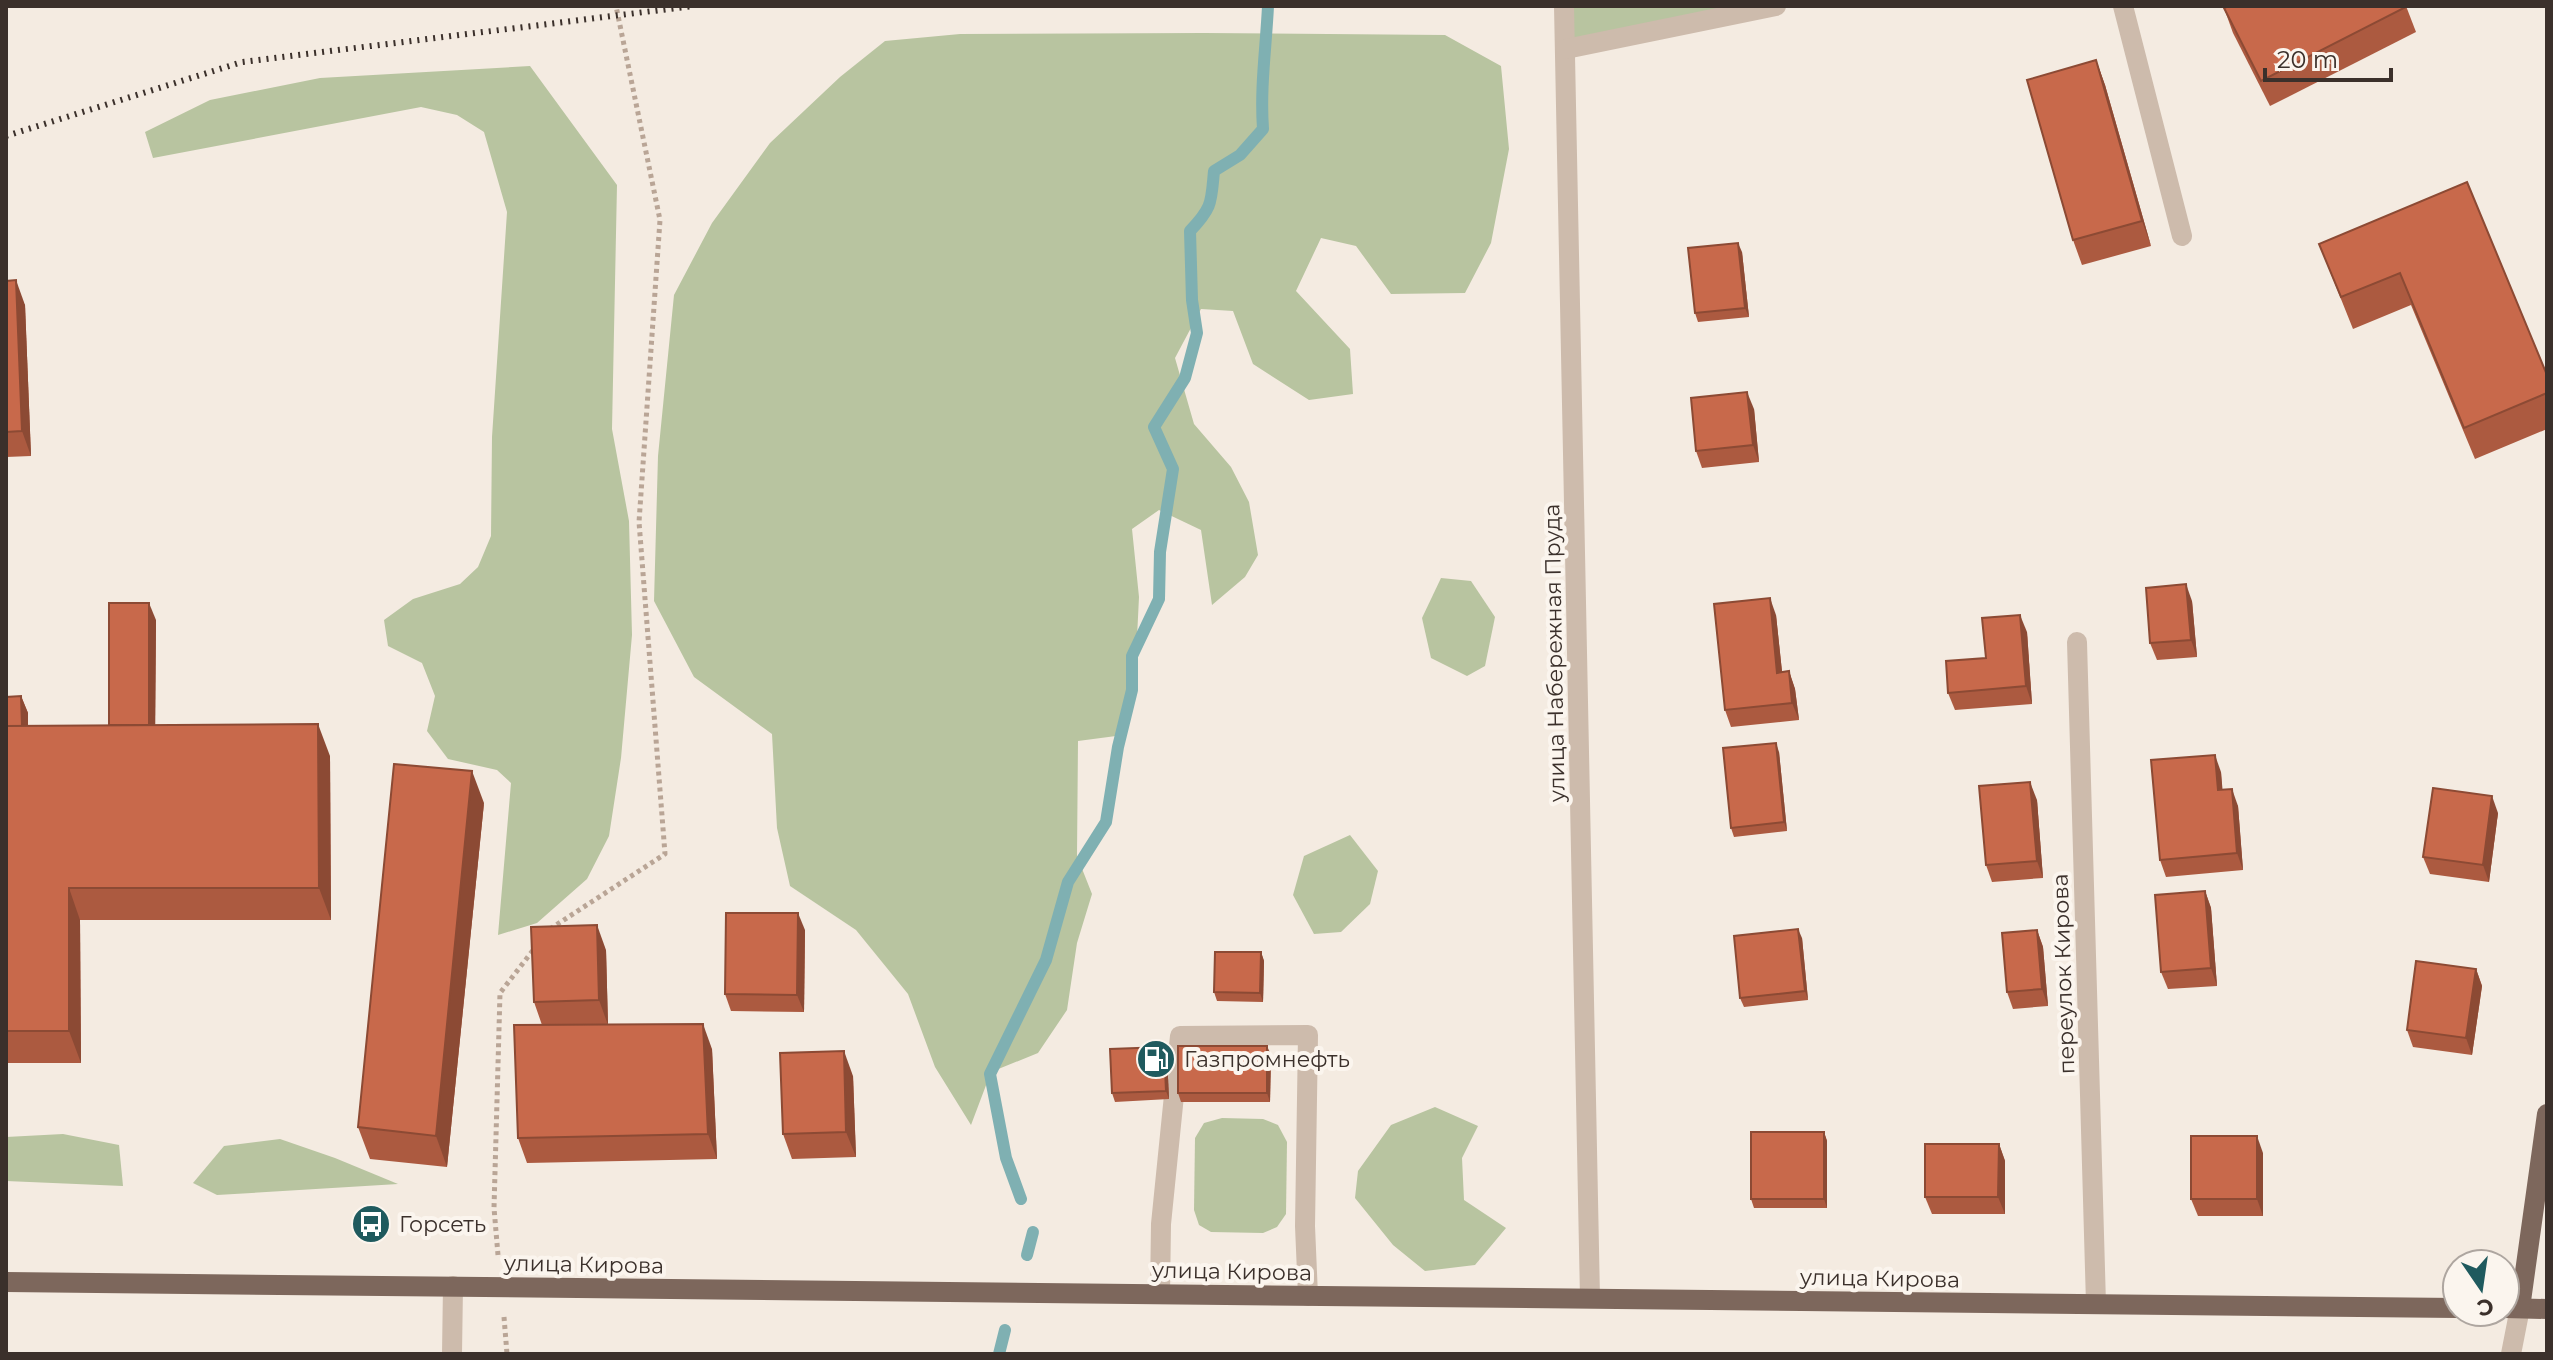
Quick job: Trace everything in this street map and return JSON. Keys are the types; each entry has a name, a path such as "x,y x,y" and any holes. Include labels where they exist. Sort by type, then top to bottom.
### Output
{"main road":[{"path":"2521,1262 2547,1114"},
{"name":"улица Кирова","path":"6,1282 2441,1308"},
{"path":"2521,1308 2547,1309"}],"street":[{"name":"улица Набережная Пруда","path":"1564,6 1590,1298"},
{"path":"1566,49 1776,6"},
{"path":"2123,6 2182,236"},
{"name":"переулок Кирова","path":"2077,642 2096,1304"},
{"path":"1160,1294 1161,1224 1180,1036 1308,1035 1305,1226 1308,1296"},
{"path":"452,1354 453,1286"},
{"path":"2511,1354 2512,1328"}],"path":[{"path":"494,1208 500,993 550,928 665,854 639,522 660,220 616,6"}],"green space":[{"path":"1564,6 1776,6 1566,49"},
{"path":"960,34 1445,35 1501,66 1509,149 1491,243 1465,293 1391,294 1356,246 1321,238 1296,291 1350,349 1353,394 1309,400 1253,364 1233,311 1201,309 1175,358 1194,424 1231,467 1249,502 1258,555 1245,577 1212,605 1201,530 1159,510 1132,529 1139,597 1135,678 1116,736 1078,741 1077,856 1092,894 1077,943 1067,1010 1038,1053 991,1072 971,1125 935,1067 908,994 856,930 790,886 777,828 772,734 694,677 654,601 658,456 674,295 712,223 770,143 840,77 885,41"},
{"path":"530,66 617,185 612,429 629,521 632,635 621,758 609,836 587,879 537,923 498,935 511,783 497,770 448,759 427,731 435,696 422,663 388,646 384,620 413,599 460,584 478,567 491,536 492,437 507,212 484,132 457,115 421,107 153,158 145,132 210,100 320,78"},
{"path":"1441,578 1471,581 1495,617 1485,666 1467,676 1431,658 1422,618"},
{"path":"1350,835 1378,871 1370,904 1341,932 1314,934 1293,895 1304,856"},
{"path":"1435,1107 1478,1126 1462,1158 1464,1200 1506,1228 1475,1265 1425,1271 1393,1245 1355,1198 1358,1171 1391,1125"},
{"path":"1222,1118 1263,1119 1278,1125 1287,1142 1286,1214 1277,1227 1263,1233 1211,1232 1199,1225 1194,1210 1195,1138 1204,1123"},
{"path":"63,1134 119,1145 123,1186 6,1181 6,1137"},
{"path":"280,1139 398,1184 217,1195 193,1183 224,1146"}],"building":[{"path":"2406,7 2261,81 2224,8"},
{"path":"2096,60 2142,221 2073,240 2027,80"},
{"path":"2467,182 2547,375 2547,393 2464,428 2400,273 2341,297 2319,244"},
{"path":"1738,243 1745,308 1695,313 1688,248"},
{"path":"16,280 22,431 6,432 6,281"},
{"path":"1747,392 1753,445 1696,451 1691,398"},
{"path":"2186,584 2191,640 2150,643 2146,588"},
{"path":"1770,598 1777,673 1789,671 1792,703 1725,710 1714,604"},
{"path":"109,603 149,603 149,725 109,725"},
{"path":"2020,615 2026,686 1948,693 1946,661 1986,658 1982,618"},
{"path":"21,696 22,726 6,726 6,697"},
{"path":"318,724 319,888 69,888 69,1031 6,1031 6,726"},
{"path":"1776,743 1784,822 1731,828 1723,748"},
{"path":"2215,755 2218,790 2232,789 2237,853 2160,860 2151,760"},
{"path":"394,764 472,771 436,1136 358,1127"},
{"path":"2030,782 2037,861 1986,865 1979,786"},
{"path":"2433,788 2492,796 2483,865 2423,857"},
{"path":"2205,891 2211,968 2161,972 2155,895"},
{"path":"726,913 798,913 797,995 725,994"},
{"path":"597,925 599,1000 534,1002 531,927"},
{"path":"1798,929 1805,991 1740,998 1734,936"},
{"path":"2037,930 2042,989 2007,992 2002,933"},
{"path":"1215,952 1261,952 1260,993 1214,992"},
{"path":"2416,961 2476,969 2466,1038 2407,1030"},
{"path":"703,1024 708,1134 518,1138 514,1025"},
{"path":"1178,1046 1267,1046 1267,1093 1178,1093"},
{"path":"1164,1047 1166,1091 1112,1093 1110,1049"},
{"path":"844,1051 846,1132 783,1134 780,1053"},
{"path":"1751,1132 1824,1132 1824,1199 1751,1199"},
{"path":"2191,1136 2257,1136 2257,1199 2191,1199"},
{"path":"1925,1144 1999,1144 1998,1197 1925,1197"}],"waterway":[{"path":"1021,1199 1006,1158 990,1074 1046,960 1068,882 1106,822 1118,747 1132,690 1132,656 1159,599 1160,552 1173,469 1154,427 1185,378 1197,333 1192,300 1190,231 1210,204 1214,171 1240,155 1263,129 1268,6"},
{"path":"1027,1255 1033,1232"},
{"path":"999,1354 1005,1330"}],"railway":[{"path":"6,136 242,62 693,6"}],"place":[{"name":"Газпромнефть","path":"1156,1059"},
{"name":"Горсеть","path":"371,1224"}]}
